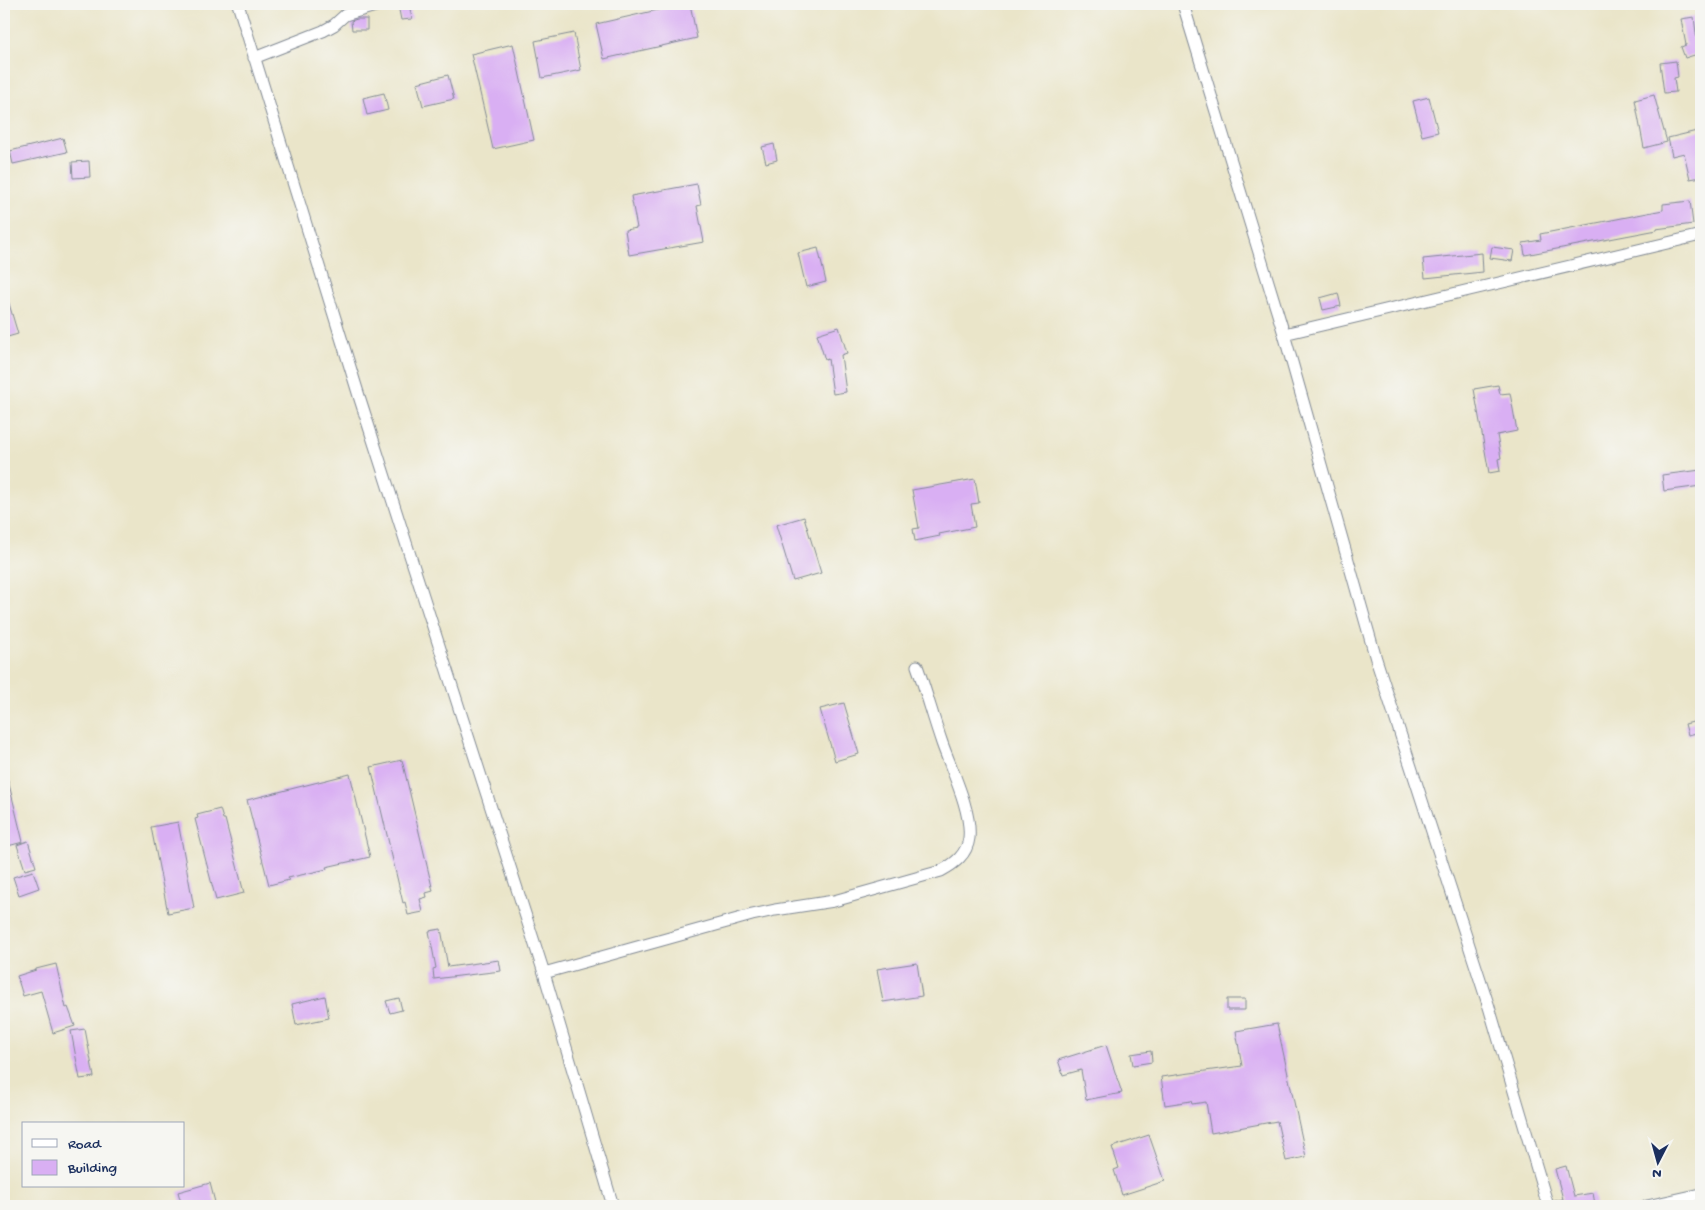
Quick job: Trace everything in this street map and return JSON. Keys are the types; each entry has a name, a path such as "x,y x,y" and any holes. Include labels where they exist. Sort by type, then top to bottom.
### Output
{"street":[{"path":"238,4 359,396 544,973 613,1206"},
{"path":"254,58 323,31 334,25 345,15 382,4"},
{"path":"1183,4 1284,334 1376,659 1489,1007 1548,1206"},
{"path":"1284,334 1701,235"},
{"path":"544,973 752,915 834,901 941,872 955,863 965,852 969,839 969,824 917,666"},
{"path":"1648,1206 1701,1194"}],"building":[{"path":"409,4 412,19 401,20 398,5"},
{"path":"690,4 697,38 604,59 596,24"},
{"path":"1694,17 1697,41 1701,40 1701,53 1685,58 1681,47 1686,45 1681,19"},
{"path":"367,19 367,30 352,30 351,21"},
{"path":"574,33 581,70 542,78 535,41"},
{"path":"513,44 534,140 493,149 471,54"},
{"path":"1676,61 1678,77 1674,78 1676,92 1664,93 1660,63"},
{"path":"448,75 454,99 423,106 417,83"},
{"path":"384,93 388,110 367,115 363,98"},
{"path":"1654,95 1667,142 1644,148 1635,100"},
{"path":"1429,97 1438,132 1422,136 1413,101"},
{"path":"1701,130 1701,177 1690,179 1684,153 1672,156 1668,138"},
{"path":"63,138 67,152 13,164 10,151"},
{"path":"774,144 777,160 766,163 762,147"},
{"path":"89,161 90,177 73,178 72,162"},
{"path":"697,184 701,205 697,206 704,242 629,255 625,230 637,228 631,196"},
{"path":"1690,201 1693,224 1656,229 1525,255 1523,243 1541,240 1540,234 1663,210 1663,204"},
{"path":"1492,247 1514,250 1512,261 1490,258"},
{"path":"818,248 826,282 806,287 798,253"},
{"path":"1482,253 1483,272 1425,278 1423,259"},
{"path":"1338,293 1341,306 1323,310 1320,298"},
{"path":"4,297 7,297 18,334 4,338"},
{"path":"839,327 847,353 841,355 846,392 833,394 828,359 825,360 817,334"},
{"path":"1498,385 1500,394 1510,393 1517,431 1497,435 1501,458 1498,459 1500,471 1489,473 1474,389"},
{"path":"1701,470 1701,486 1664,491 1662,475"},
{"path":"975,479 979,503 971,504 975,527 915,541 913,529 919,528 912,490"},
{"path":"804,517 821,573 793,581 776,525"},
{"path":"844,703 859,754 835,761 820,709"},
{"path":"1701,720 1701,732 1688,735 1685,724"},
{"path":"402,760 433,891 426,893 427,897 420,899 423,912 408,915 405,902 403,903 371,767"},
{"path":"350,774 370,857 326,867 327,869 288,878 289,880 269,885 247,800"},
{"path":"4,780 8,780 23,842 4,847"},
{"path":"220,809 223,819 225,819 244,893 216,900 195,819 198,818 197,815"},
{"path":"178,822 194,908 168,913 151,827"},
{"path":"28,841 36,867 25,870 17,845"},
{"path":"33,871 39,888 19,895 13,877"},
{"path":"441,929 448,967 499,960 501,971 434,979 433,969 436,968 429,931"},
{"path":"917,963 922,996 883,1002 877,969"},
{"path":"56,964 66,1008 68,1007 75,1026 53,1033 41,991 23,996 17,976"},
{"path":"325,996 329,1018 296,1025 292,1004"},
{"path":"399,998 402,1010 390,1013 386,1001"},
{"path":"1227,999 1245,999 1245,1010 1227,1010"},
{"path":"1277,1024 1306,1157 1286,1161 1277,1121 1211,1133 1206,1102 1192,1104 1191,1101 1165,1105 1161,1077 1242,1066 1236,1031"},
{"path":"85,1029 94,1077 80,1079 71,1031"},
{"path":"1106,1045 1122,1093 1086,1100 1081,1070 1063,1075 1058,1060"},
{"path":"1151,1051 1152,1062 1133,1065 1131,1054"},
{"path":"1149,1135 1165,1181 1122,1195 1114,1170 1119,1168 1112,1147"},
{"path":"1566,1166 1574,1196 1593,1193 1595,1204 1555,1206 1554,1201 1563,1199 1555,1169"},
{"path":"210,1183 216,1206 182,1206 178,1192"}]}
